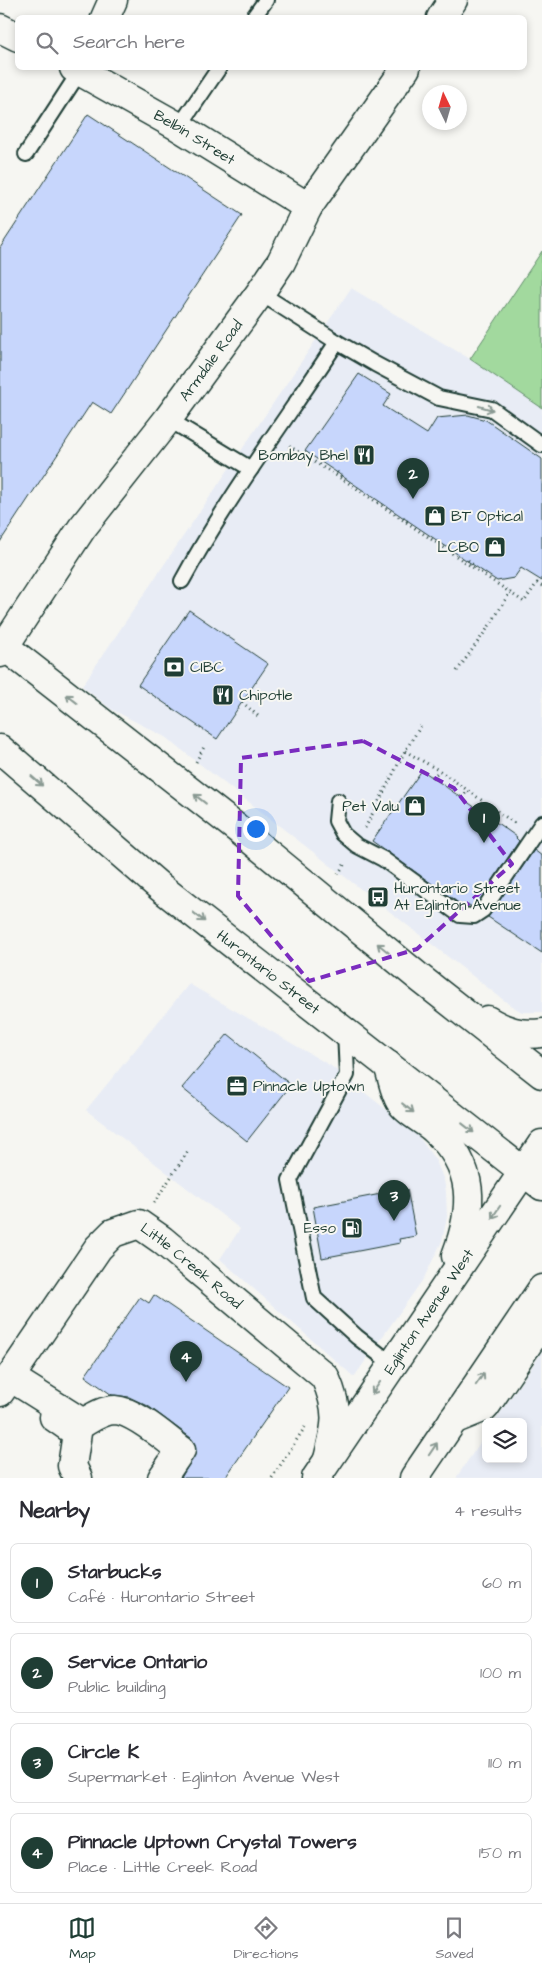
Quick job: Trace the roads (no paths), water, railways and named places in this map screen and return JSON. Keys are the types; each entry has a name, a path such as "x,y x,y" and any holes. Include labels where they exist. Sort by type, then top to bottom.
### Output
{"main road":[{"path":"106,15 113,0"},
{"path":"443,15 453,0"},
{"path":"0,28 15,36"},
{"name":"Belbin Street","path":"81,70 180,127 308,207"},
{"name":"Armdale Road","path":"2,647 82,528 168,419 260,293 281,262 308,207 405,70"},
{"path":"2,647 238,829 421,979 542,1074"},
{"name":"Hurontario Street","path":"0,749 160,887 532,1179"},
{"path":"421,979 503,1030 532,1034 542,1033"},
{"path":"388,1065 400,1103 436,1131 456,1152 465,1172 468,1190 468,1216 461,1244 443,1290"},
{"name":"Eglinton Avenue West","path":"322,1469 443,1290 532,1179 542,1144"},
{"name":"Little Creek Road","path":"5,1384 98,1248 113,1233 140,1224 162,1240 325,1377 332,1392 337,1420 322,1469"},
{"path":"414,1478 542,1289"},
{"path":"453,1420 485,1407 542,1323"},
{"path":"5,1384 77,1433 72,1466 78,1478"},
{"path":"5,1384 83,1423 98,1414 115,1410 129,1414 146,1424 181,1450 162,1478"}],"lane":[{"path":"256,15 266,0"},
{"path":"26,154 78,70"},
{"path":"180,127 218,70"},
{"path":"260,293 337,342 439,398 492,409 542,445"},
{"path":"182,581 212,528 337,342"},
{"path":"168,419 251,469"},
{"path":"338,801 336,820 344,834 356,845 382,859 460,915 474,916 483,910 542,823"},
{"path":"345,1031 348,1075 290,1180 314,1298 357,1337 392,1364"}],"place":[{"name":"Bombay Bhel","path":"364,455"},
{"name":"Service Ontario","path":"413,499"},
{"name":"BT Optical","path":"435,516"},
{"name":"LCBO","path":"495,547"},
{"name":"CIBC","path":"174,667"},
{"name":"Chipotle","path":"223,695"},
{"name":"Pet Valu","path":"415,806"},
{"name":"Starbucks","path":"484,843"},
{"name":"Hurontario Street At Eglinton Avenue","path":"378,897"},
{"name":"Pinnacle Uptown","path":"237,1086"},
{"name":"Circle K","path":"394,1221"},
{"name":"Esso","path":"352,1228"},
{"name":"Pinnacle Uptown Crystal Towers","path":"186,1382"}]}
